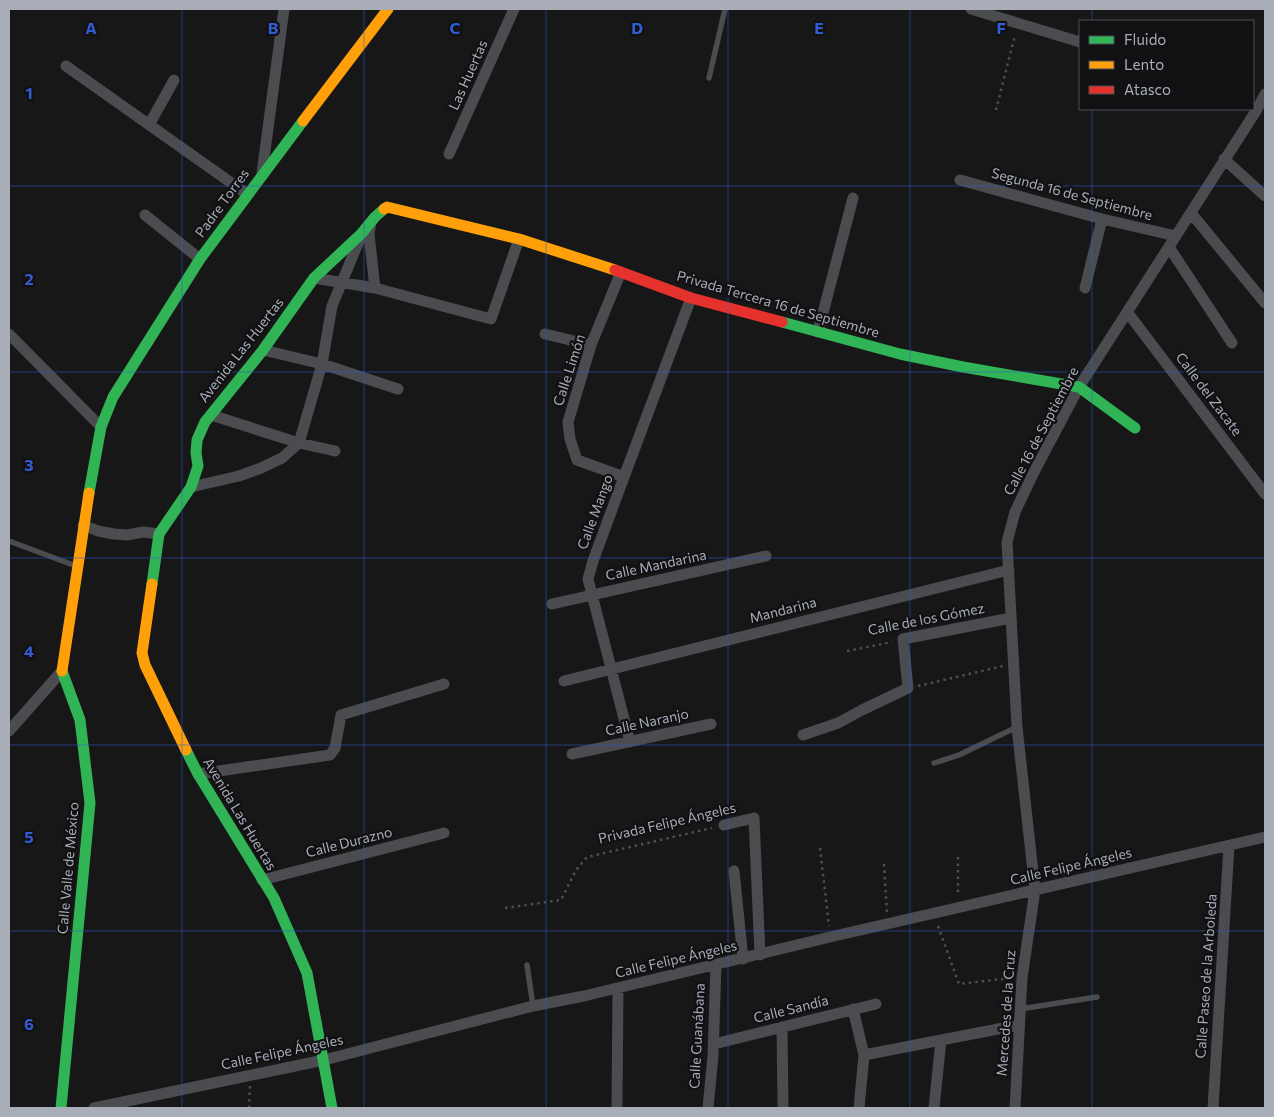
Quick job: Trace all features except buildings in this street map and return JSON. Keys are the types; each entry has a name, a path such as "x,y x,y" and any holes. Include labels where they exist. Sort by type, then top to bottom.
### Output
{"street":[{"path":"262,174 284,9"},
{"name":"Padre Torres","path":"101,427 112,397 200,259 262,174 388,9"},
{"name":"Las Huertas","path":"449,154 514,9"},
{"path":"971,9 1079,42"},
{"path":"66,66 247,194"},
{"path":"149,125 174,80"},
{"name":"Calle 16 de Septiembre","path":"1034,890 1017,727 1007,542 1015,512 1079,387 1128,313 1224,159 1261,114 1265,94"},
{"path":"1224,159 1265,196"},
{"name":"Segunda 16 de Septiembre","path":"960,180 1102,219 1176,236"},
{"path":"818,332 853,198"},
{"name":"Privada Tercera 16 de Septiembre","path":"387,207 519,239 621,272 691,298 818,332 927,360 1079,387"},
{"name":"Avenida Las Huertas","path":"332,1108 307,973 274,898 198,774 145,665 142,653 159,534 191,488 198,466 197,440 205,422 264,350 314,278 387,207"},
{"path":"1191,213 1265,304"},
{"path":"146,216 200,259"},
{"path":"1085,288 1102,219"},
{"path":"371,222 370,246 375,288"},
{"path":"191,488 239,476 261,468 282,458 299,443 322,364 332,306 361,234"},
{"path":"314,278 340,284 375,288 491,319 519,239"},
{"path":"1169,247 1232,343"},
{"name":"Calle Limón","path":"621,272 591,345 568,422 570,439 577,460 624,477"},
{"name":"Calle Mango","path":"630,742 588,579 593,561 691,298"},
{"name":"Calle del Zacate","path":"1128,313 1265,494"},
{"path":"9,334 101,427"},
{"path":"545,334 591,345"},
{"path":"264,350 322,364 398,389"},
{"path":"1079,387 1135,428"},
{"path":"210,415 299,443 334,451"},
{"name":"Calle Valle de México","path":"61,1108 90,803 80,720 62,672 83,525 101,427"},
{"path":"83,525 98,531 114,534 127,535 143,532 159,534"},
{"name":"Calle Mandarina","path":"552,604 766,556"},
{"name":"Mandarina","path":"564,681 1009,570"},
{"name":"Calle de los Gómez","path":"904,639 1011,618"},
{"path":"803,735 838,723 908,688 904,639"},
{"path":"9,731 62,672"},
{"path":"198,774 330,755 335,748 341,715 444,684"},
{"name":"Calle Naranjo","path":"572,754 711,724"},
{"name":"Privada Felipe Ángeles","path":"724,825 754,818 760,955"},
{"name":"Calle Durazno","path":"262,880 444,833"},
{"name":"Calle Felipe Ángeles","path":"94,1108 324,1060 533,1006 618,988 1265,837"},
{"name":"Calle Paseo de la Arboleda","path":"1213,1108 1229,846"},
{"path":"734,871 743,958"},
{"name":"Mercedes de la Cruz","path":"1015,1108 1022,978 1034,890"},
{"name":"Calle Guanábana","path":"708,1108 714,1044 716,965"},
{"path":"617,1108 618,988"},
{"name":"Calle Sandía","path":"714,1044 876,1004"},
{"path":"853,1009 864,1055 859,1108"},
{"path":"864,1055 1019,1025"},
{"path":"782,1027 783,1108"},
{"path":"934,1108 941,1040"}],"lane":[{"path":"708,78 725,9"},
{"path":"9,541 78,567"},
{"path":"934,763 959,755 1017,727"},
{"path":"527,965 533,1006"},
{"path":"1020,1009 1096,997"}],"path":[{"path":"996,110 1017,24"},
{"name":"Calle de los Gómez","path":"847,651 904,639"},
{"path":"908,688 1014,663"},
{"path":"612,839 720,817 724,825"},
{"name":"Privada Felipe Ángeles","path":"505,908 561,900 576,870 587,857 724,825"},
{"path":"820,848 830,937"},
{"path":"958,857 958,908"},
{"path":"884,864 888,924"},
{"path":"938,926 959,984 998,978 1022,978"},
{"path":"249,1108 250,1075"}],"traffic: fast":[{"path":"89,493 101,427 113,397 200,259 303,121"},
{"path":"152,584 159,534 191,487 198,466 197,440 205,422 263,350 314,278 361,234 384,209"},
{"path":"782,322 900,354 1079,387 1135,428"},
{"path":"61,1108 90,803 80,720 62,671"},
{"path":"186,750 198,774 274,898 307,973 332,1108"}],"traffic: slow":[{"path":"303,121 388,9"},
{"path":"384,209 387,207 519,239 615,270"},
{"path":"62,671 89,493"},
{"path":"152,584 142,653 145,665 186,750"}],"traffic: jam":[{"path":"615,270 691,298 782,322"}]}
